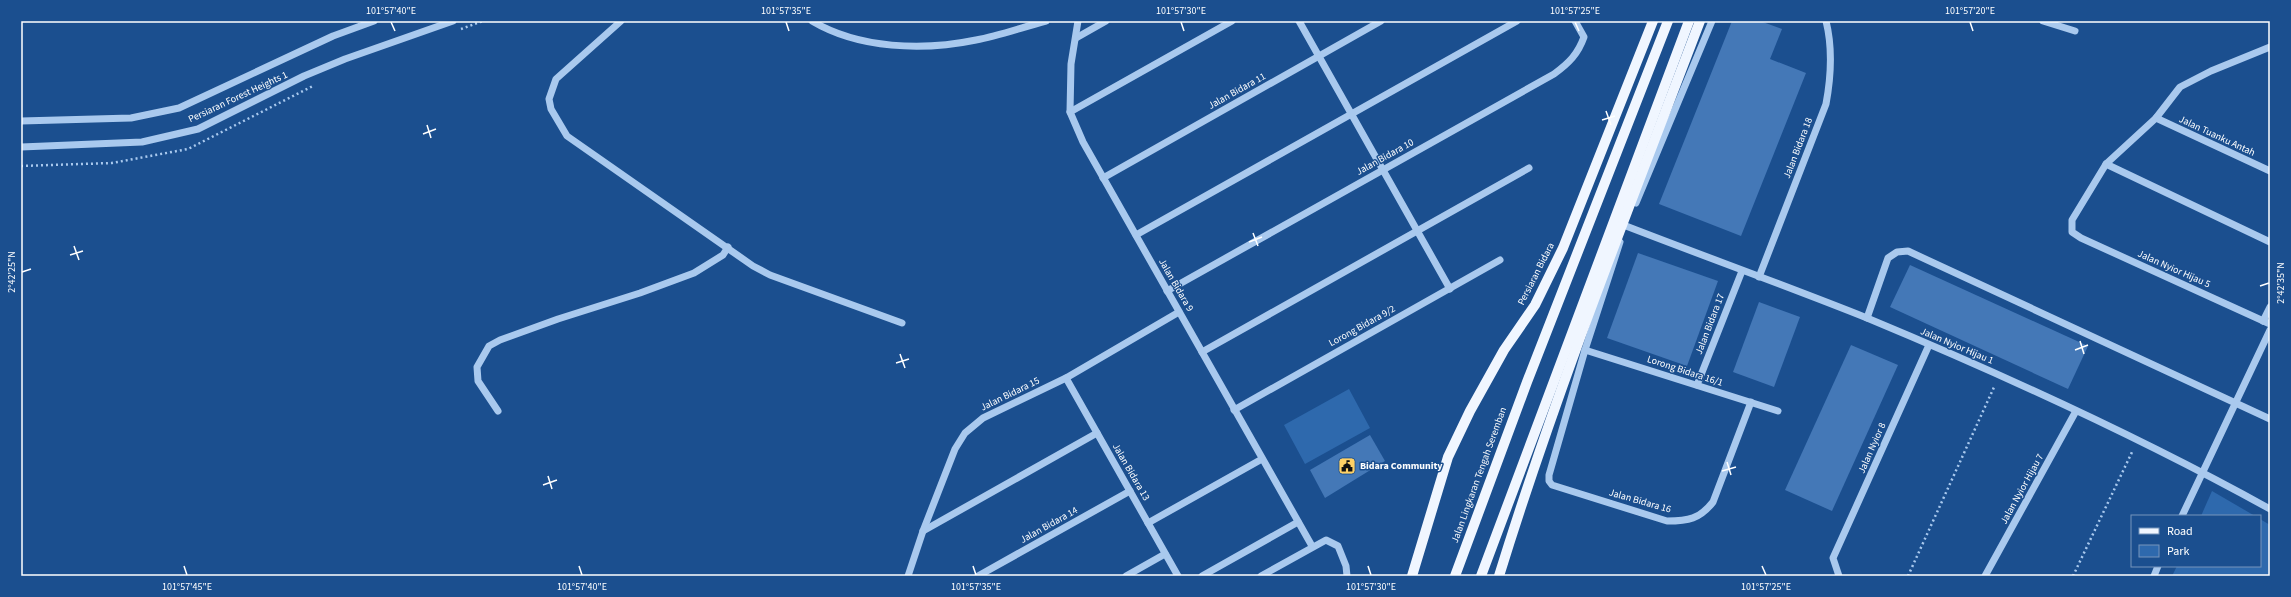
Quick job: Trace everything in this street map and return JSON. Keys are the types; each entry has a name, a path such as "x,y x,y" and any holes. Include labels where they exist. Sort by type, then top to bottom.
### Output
{"main road":[{"name":"Persiaran Bidara","path":"1412,576 1448,457 1470,411 1504,350 1535,305 1563,248 1653,21"},
{"name":"Jalan Lingkaran Tengah Seremban","path":"1455,576 1527,382 1668,21"},
{"path":"1481,576 1689,21"},
{"path":"1499,576 1530,475 1618,235 1700,21"}],"street":[{"name":"Persiaran Forest Heights 1","path":"21,121 131,118 179,108 333,36 374,21"},
{"name":"Persiaran Forest Heights 1","path":"21,147 142,142 198,129 304,76 345,59 453,21"},
{"path":"621,21 556,80 549,99 551,109 567,136 728,247 753,266 770,275 902,323"},
{"path":"812,21 823,28 850,37 878,43 915,46 976,40 1046,21"},
{"name":"Jalan Bidara 9","path":"1078,21 1071,64 1070,112 1083,142 1312,546"},
{"path":"1076,38 1106,21"},
{"path":"1070,112 1232,21"},
{"path":"1299,21 1450,288"},
{"name":"Jalan Bidara 11","path":"1103,178 1381,21"},
{"path":"1136,235 1517,21"},
{"name":"Jalan Bidara 10","path":"1168,291 1569,64 1579,50 1584,37 1574,21"},
{"path":"1585,350 1626,226 1712,21"},
{"name":"Jalan Bidara 18","path":"1758,277 1826,104 1830,80 1830,45 1826,21"},
{"path":"2043,21 2075,31"},
{"path":"2270,47 2211,71 2180,87 2156,118 2106,164 2270,242"},
{"name":"Jalan Tuanku Antah","path":"2156,118 2270,171"},
{"name":"Jalan Nyior Hijau 5","path":"2106,164 2072,220 2072,232 2081,238 2267,322"},
{"path":"1202,352 1529,168"},
{"name":"Jalan Nyior Hijau 1","path":"1626,226 1867,318 1999,375 2203,472 2270,509"},
{"path":"498,411 478,381 477,367 489,346 500,340 558,319 640,293 694,273 723,255 728,247"},
{"path":"1867,318 1888,258 1897,252 1908,251 2270,419"},
{"name":"Lorong Bidara 9/2","path":"1234,410 1500,260"},
{"name":"Jalan Bidara 17","path":"1697,385 1742,270"},
{"path":"2267,322 2270,307"},
{"name":"Jalan Bidara 15","path":"908,576 922,531 956,449 965,433 983,418 1066,378 1179,312"},
{"path":"2182,515 2270,330"},
{"name":"Jalan Nyior 8","path":"1839,576 1833,558 1929,345"},
{"name":"Lorong Bidara 16/1","path":"1585,350 1778,411"},
{"name":"Jalan Bidara 16","path":"1585,350 1549,475 1549,481 1552,485 1667,521 1680,521 1695,517 1705,512 1713,502 1751,402"},
{"name":"Jalan Bidara 13","path":"1066,378 1178,576"},
{"name":"Jalan Nyior Hijau 7","path":"1986,576 2076,411"},
{"path":"922,531 1097,433"},
{"path":"1148,523 1262,459"},
{"name":"Jalan Bidara 14","path":"978,576 1130,491"},
{"path":"1202,576 1298,522"},
{"path":"1261,576 1312,546 1326,540 1338,546 1346,566 1347,576"},
{"path":"1126,576 1165,554"}],"path":[{"path":"1908,576 1999,375"},
{"path":"2073,576 2137,441"}],"green space":[{"path":"1349,389 1370,428 1305,464 1284,425"},
{"path":"2212,491 2253,515 2201,515"},
{"path":"2261,520 2270,525 2270,576 2172,576 2176,567 2261,567"}],"building":[{"path":"1732,21 1760,21 1782,29 1770,59 1806,73 1741,236 1659,204"},
{"path":"1638,253 1718,281 1687,366 1607,338"},
{"path":"1910,265 2088,346 2068,389 1890,307"},
{"path":"1759,302 1800,317 1774,387 1733,372"},
{"path":"1851,345 1898,365 1832,511 1785,490"},
{"name":"Bidara Community","path":"1370,435 1385,461 1325,498 1310,470"}],"place":[{"name":"Bidara Community","path":"1347,466"}]}
